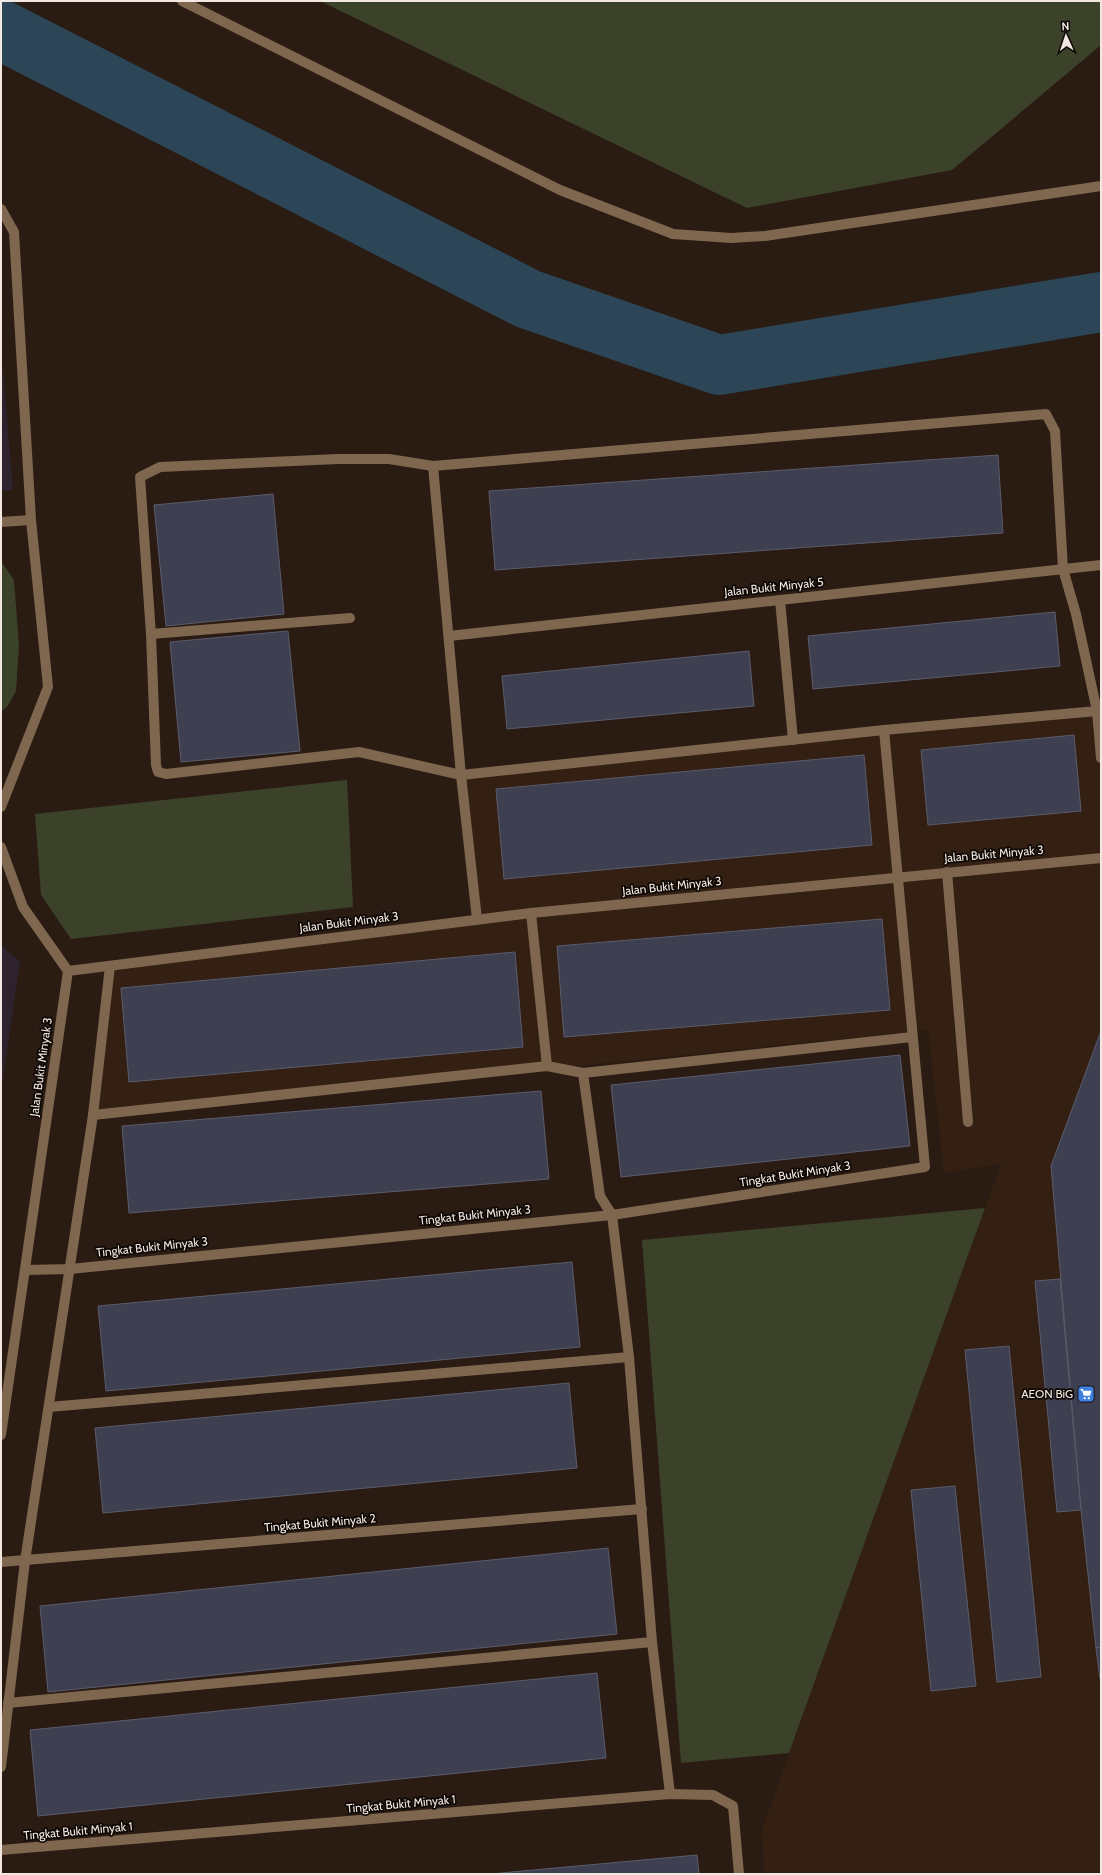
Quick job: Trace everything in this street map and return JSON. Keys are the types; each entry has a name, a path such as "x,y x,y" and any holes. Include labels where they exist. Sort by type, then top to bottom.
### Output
{"street":[{"path":"182,1 560,190 673,234 731,238 766,236 1101,186"},
{"path":"1,209 14,232 31,520 48,687 1,807"},
{"path":"1099,710 884,730 461,775 359,752 166,774 158,772 156,765 151,634 140,477 160,467 338,459 389,459 432,466 1046,414 1055,431 1063,569 1076,614 1099,710 1101,758"},
{"path":"432,466 461,775 477,919"},
{"path":"1,522 31,520"},
{"name":"Jalan Bukit Minyak 5","path":"449,636 1101,565"},
{"path":"780,600 793,740"},
{"path":"151,634 350,618"},
{"path":"93,1115 547,1066 583,1074 912,1037 884,730"},
{"path":"1,847 23,907 68,971"},
{"name":"Jalan Bukit Minyak 3","path":"1,1435 68,971 531,913 898,876 1101,858"},
{"path":"947,872 968,1122"},
{"path":"531,913 547,1066"},
{"path":"1,1768 25,1561 93,1115 110,966"},
{"name":"Tingkat Bukit Minyak 3","path":"25,1270 70,1269 612,1215 925,1168 912,1037"},
{"path":"583,1074 600,1196 612,1215 629,1357 652,1642 670,1794"},
{"path":"49,1407 629,1357"},
{"name":"Tingkat Bukit Minyak 2","path":"1,1562 642,1509"},
{"path":"8,1704 652,1642"},
{"name":"Tingkat Bukit Minyak 1","path":"1,1850 670,1794 713,1795 733,1806 739,1874"}],"shaded area":[{"path":"1,348 13,490 1,491"},
{"path":"1101,712 1101,1874 764,1874 762,1829 1001,1164 944,1173 928,1030 93,1115 110,966 477,919 461,775"},
{"path":"1,945 20,962 1,1091"}],"green space":[{"path":"320,1 1101,1 1101,45 952,170 747,208"},
{"path":"1,561 14,580 19,646 16,691 7,707 1,711"},
{"path":"347,780 353,907 71,939 41,895 35,814"},
{"path":"985,1208 789,1753 681,1763 642,1240"}],"building":[{"path":"998,455 1003,533 495,570 489,491"},
{"path":"273,494 284,614 166,626 154,505"},
{"path":"1055,612 1060,666 813,689 808,636"},
{"path":"288,631 300,751 181,762 170,642"},
{"path":"749,651 754,706 507,729 502,676"},
{"path":"1074,735 1081,811 928,825 921,750"},
{"path":"864,755 872,845 504,879 496,789"},
{"path":"882,919 890,1010 564,1037 557,946"},
{"path":"515,952 523,1047 129,1082 121,988"},
{"name":"AEON BiG","path":"1101,1031 1101,1647 1096,1648 1081,1510 1051,1166"},
{"path":"900,1055 910,1146 621,1177 611,1085"},
{"path":"541,1091 549,1179 129,1213 122,1126"},
{"path":"572,1262 580,1347 106,1391 98,1306"},
{"path":"1060,1279 1081,1510 1057,1512 1035,1281"},
{"path":"1009,1346 1041,1677 997,1682 965,1350"},
{"path":"569,1383 577,1468 103,1513 95,1428"},
{"path":"955,1486 976,1686 931,1691 911,1490"},
{"path":"608,1548 617,1634 48,1692 40,1606"},
{"path":"1101,1647 1101,1679 1100,1679 1096,1648"},
{"path":"597,1673 606,1758 38,1816 30,1730"},
{"path":"697,1855 699,1874 490,1874"}],"waterway":[{"path":"1,30 528,299 719,365 1101,302"}],"place":[{"name":"AEON BiG","path":"1086,1394"}]}
